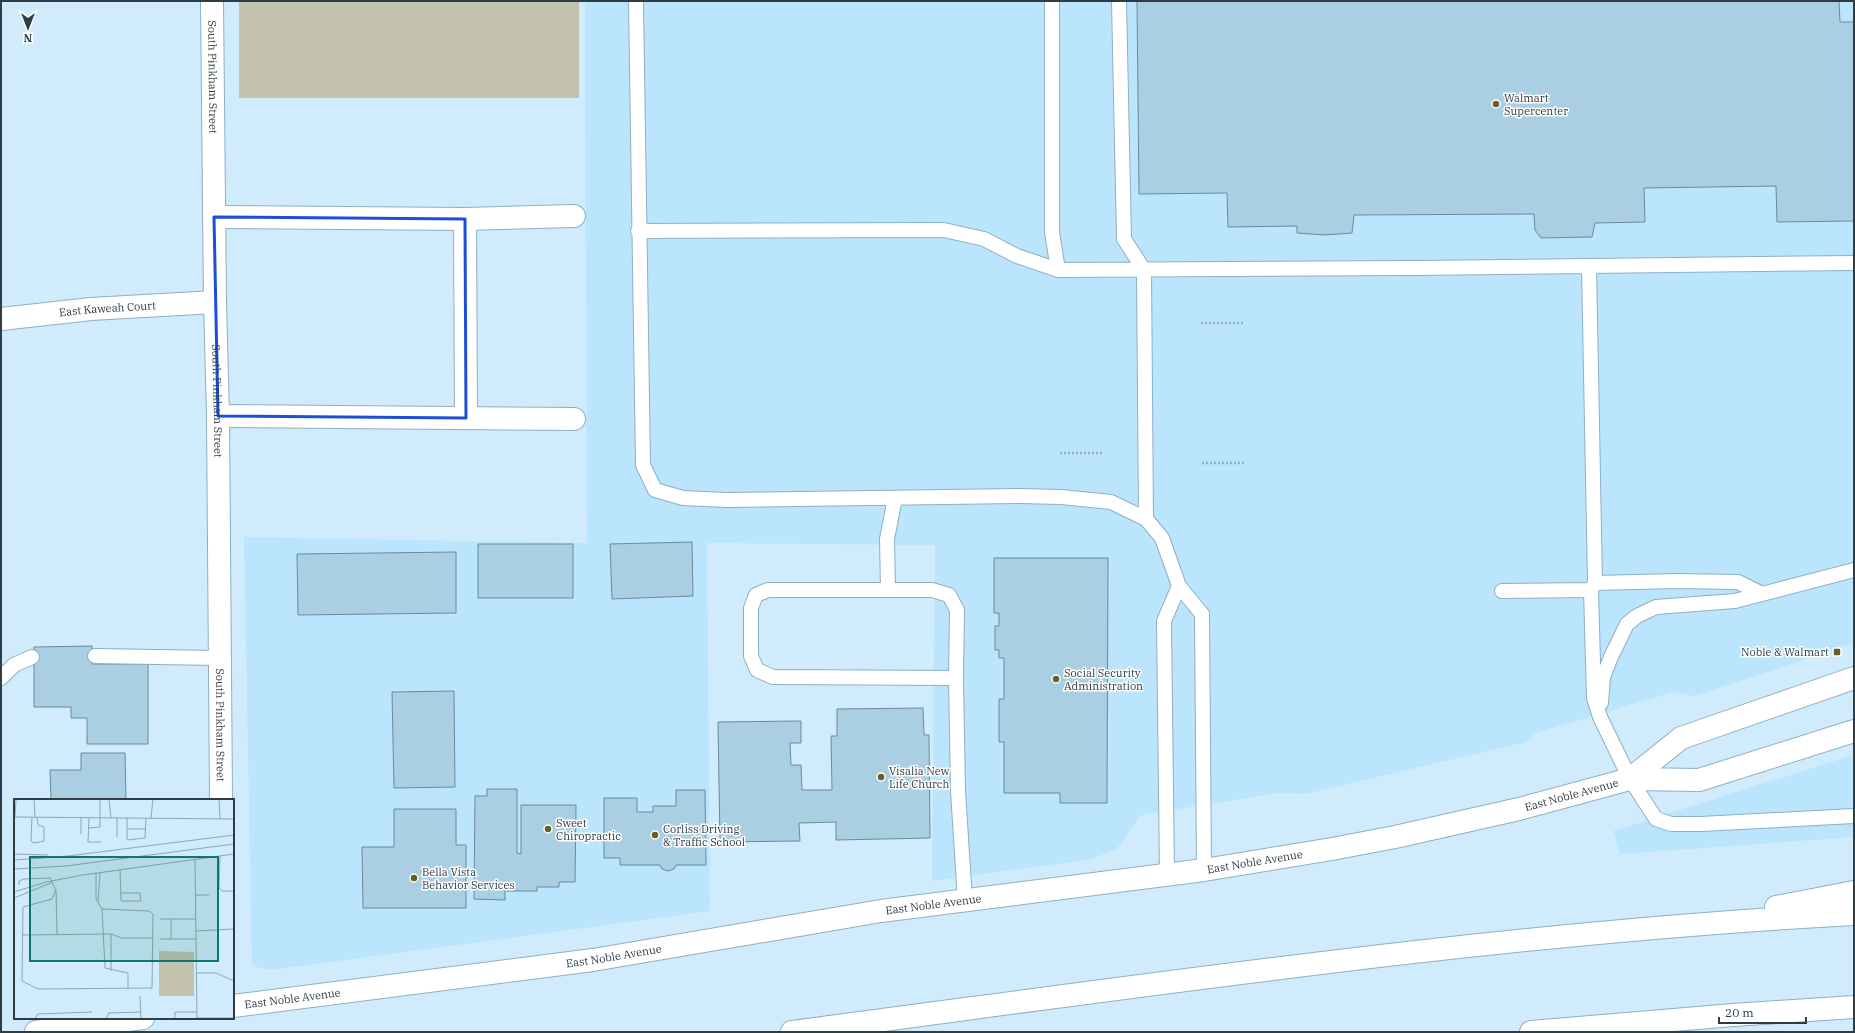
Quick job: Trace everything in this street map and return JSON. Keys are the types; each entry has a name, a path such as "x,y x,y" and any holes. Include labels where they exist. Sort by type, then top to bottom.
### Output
{"main road":[{"name":"South Pinkham Street","path":"212,1 215,302 218,416 218,658 221,799"},
{"path":"214,217 465,219 574,216"},
{"path":"465,219 466,418"},
{"name":"East Kaweah Court","path":"1,319 91,309 215,302"},
{"path":"218,416 574,419"},
{"name":"East Noble Avenue","path":"1630,779 1681,738 1854,678"},
{"name":"East Noble Avenue","path":"234,1006 593,960 881,911 1204,870 1332,849 1425,831 1519,809 1630,779 1698,780 1854,731"},
{"path":"1686,925 1854,892"},
{"path":"792,1032 1315,964 1560,936 1686,925 1854,914"},
{"path":"1532,1032 1733,1015 1854,1008"},
{"path":"36,1032 135,1019"}],"lane":[{"path":"636,1 638,231 643,464 655,490 683,498 727,500 1061,497 1111,502 1146,519 1162,538 1179,586 1202,614 1204,870"},
{"path":"1052,1 1052,232 1058,270"},
{"path":"1120,1 1124,238 1144,270 1146,519"},
{"path":"638,231 944,230 984,238 1017,256 1058,270 1854,263"},
{"path":"1589,266 1593,587 1592,675 1594,698 1600,717 1630,779 1656,819 1671,824 1701,824 1854,816"},
{"path":"888,590 887,539 895,498"},
{"path":"1600,717 1603,677 1615,647 1627,624 1637,616 1656,607 1735,601 1760,593 1854,570"},
{"path":"1502,591 1723,581 1738,582 1760,593"},
{"path":"1167,875 1164,621 1179,586"},
{"path":"956,678 772,676 757,670 751,656 751,608 756,595 768,590 932,590 949,595 956,610 958,791 965,900"},
{"path":"95,656 218,658"},
{"path":"1,678 14,664 32,657"}],"path":[{"path":"1201,323 1243,323"},
{"path":"1060,453 1104,453"},
{"path":"1202,463 1245,463"}],"highlighted area":[{"path":"214,217 465,219 466,418 218,416"}],"shaded area":[{"path":"585,1 1854,1 1854,643 1694,696 1673,692 1536,733 1526,742 1305,794 1277,793 1141,815 1116,850 1087,860 932,881 935,545 707,543 710,911 271,970 252,966 244,537 587,543"},
{"path":"1854,755 1854,837 1620,854 1613,831"}],"green space":[{"path":"239,1 579,1 579,98 239,98"}],"building":[{"name":"Walmart Supercenter","path":"1137,1 1839,1 1840,22 1854,22 1854,221 1777,222 1776,186 1644,188 1645,222 1595,223 1592,237 1541,238 1535,230 1534,214 1354,215 1352,233 1325,235 1297,233 1297,226 1228,227 1227,193 1139,194"},
{"path":"692,542 693,596 612,599 610,544"},
{"path":"478,544 573,544 573,598 478,598"},
{"path":"456,552 456,613 298,615 297,554"},
{"name":"Social Security Administration","path":"994,558 1108,558 1107,803 1060,803 1060,793 1004,793 1004,742 999,742 999,699 1004,699 1004,658 999,658 999,650 995,650 995,626 999,626 999,613 994,613"},
{"path":"92,646 92,664 148,664 148,744 87,744 87,718 71,718 71,707 34,707 34,647"},
{"path":"454,691 455,787 394,788 392,692"},
{"name":"Visalia New Life Church","path":"923,708 924,735 929,735 930,838 836,840 836,822 799,823 800,841 720,842 718,722 801,721 801,743 790,743 791,765 801,765 802,790 832,790 831,736 837,736 837,709"},
{"path":"81,753 125,753 126,799 51,799 50,770 81,770"},
{"name":"Sweet Chiropractic","path":"487,789 517,789 517,853 521,854 521,805 576,805 575,882 559,882 559,887 537,887 537,891 505,891 505,900 474,899 475,796 487,796"},
{"name":"Corliss Driving & Traffic School","path":"676,790 705,790 706,865 676,865 674,869 668,871 662,869 660,865 620,865 620,858 604,858 604,798 637,798 637,812 653,812 653,806 676,806"},
{"name":"Bella Vista Behavior Services","path":"394,809 456,809 456,845 466,845 466,908 363,908 362,847 394,847"}],"place":[{"name":"Walmart Supercenter","path":"1496,104"},
{"name":"Noble & Walmart","path":"1837,652"},
{"name":"Social Security Administration","path":"1056,679"},
{"name":"Visalia New Life Church","path":"881,777"},
{"name":"Sweet Chiropractic","path":"548,829"},
{"name":"Corliss Driving & Traffic School","path":"655,835"},
{"name":"Bella Vista Behavior Services","path":"414,878"}]}
